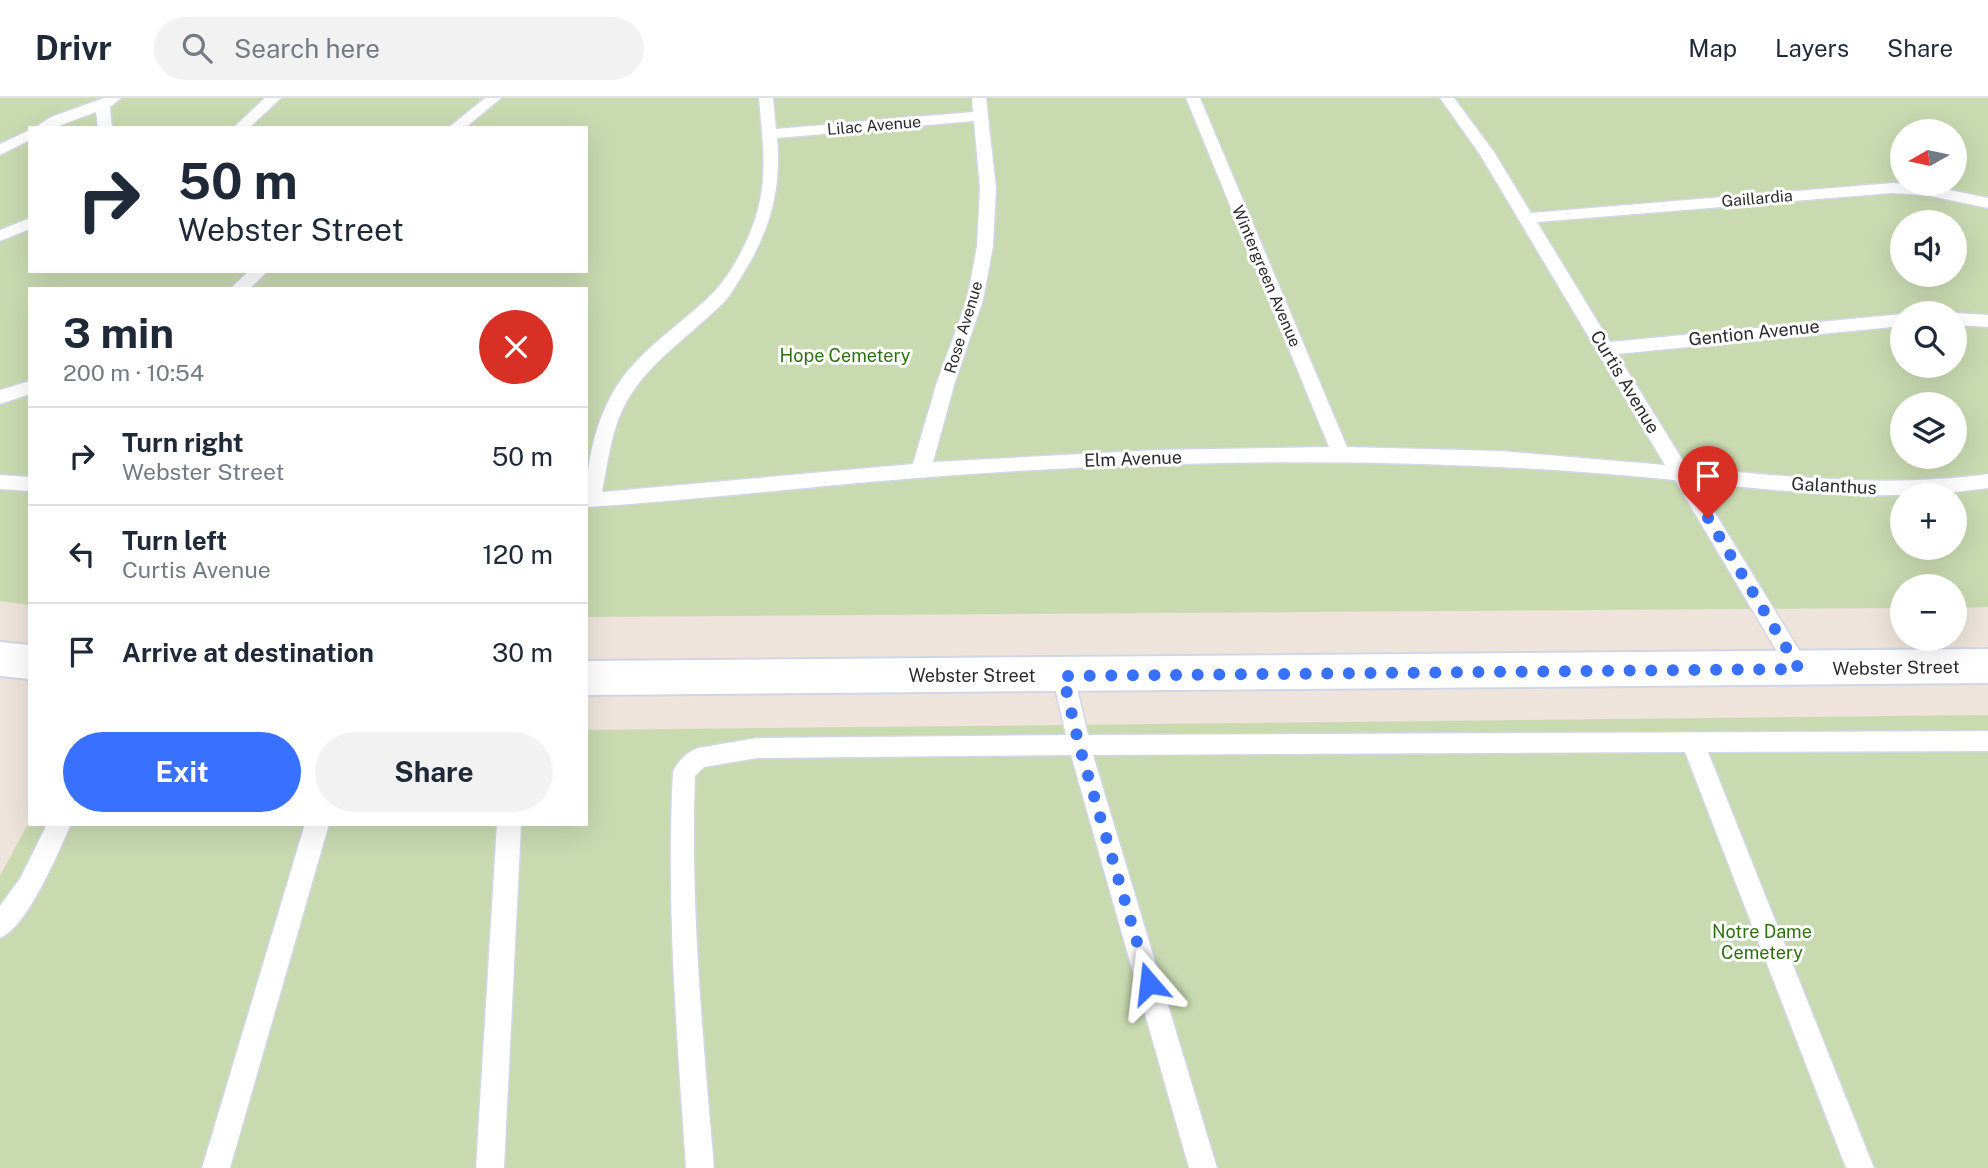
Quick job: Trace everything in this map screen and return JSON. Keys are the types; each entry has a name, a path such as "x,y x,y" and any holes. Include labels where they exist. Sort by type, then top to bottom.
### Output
{"main road":[{"path":"0,659 28,662"},
{"name":"Webster Street","path":"588,678 1988,666"}],"lane":[{"path":"242,126 274,98"},
{"path":"458,126 494,98"},
{"path":"589,499 604,437 618,400 639,369 721,295 749,251 766,209 772,166 766,98"},
{"name":"Rose Avenue","path":"921,470 946,382 975,300 985,246 988,188 979,98"},
{"name":"Wintergreen Avenue","path":"1193,98 1340,454"},
{"name":"Curtis Avenue","path":"1454,98 1799,669"},
{"path":"45,126 108,102 105,126"},
{"name":"Lilac Avenue","path":"768,134 980,116"},
{"path":"0,150 28,135"},
{"name":"Gaillardia","path":"1526,218 1893,188 1926,190 1988,203"},
{"path":"0,236 28,224"},
{"path":"240,287 258,273"},
{"path":"1967,320 1988,321"},
{"name":"Gention Avenue","path":"1605,349 1890,321"},
{"path":"0,397 28,388"},
{"name":"Elm Avenue","path":"589,499 690,493 921,470 1070,461 1340,454 1442,455 1681,473"},
{"name":"Galanthus","path":"1681,473 1833,489 1948,488 1988,481"},
{"path":"0,482 28,484"},
{"path":"1063,676 1079,745 1203,1168"},
{"path":"700,1168 685,957 681,812 684,772 698,758 757,748 1988,741"},
{"path":"1693,743 1860,1168"},
{"path":"0,926 30,885 59,826"},
{"path":"216,1168 316,826"},
{"path":"490,1168 509,826"}],"green space":[{"name":"Hope Cemetery","path":"0,98 1988,98 1988,607 1967,608 1967,574 1890,574 1890,608 588,617 588,287 28,287 28,605 0,601"},
{"name":"Notre Dame Cemetery","path":"1988,715 1988,1168 0,1168 0,876 28,824 28,826 588,826 588,730"}],"route":[{"path":"1149,983 1079,745 1063,676 1799,669 1708,518"}]}
